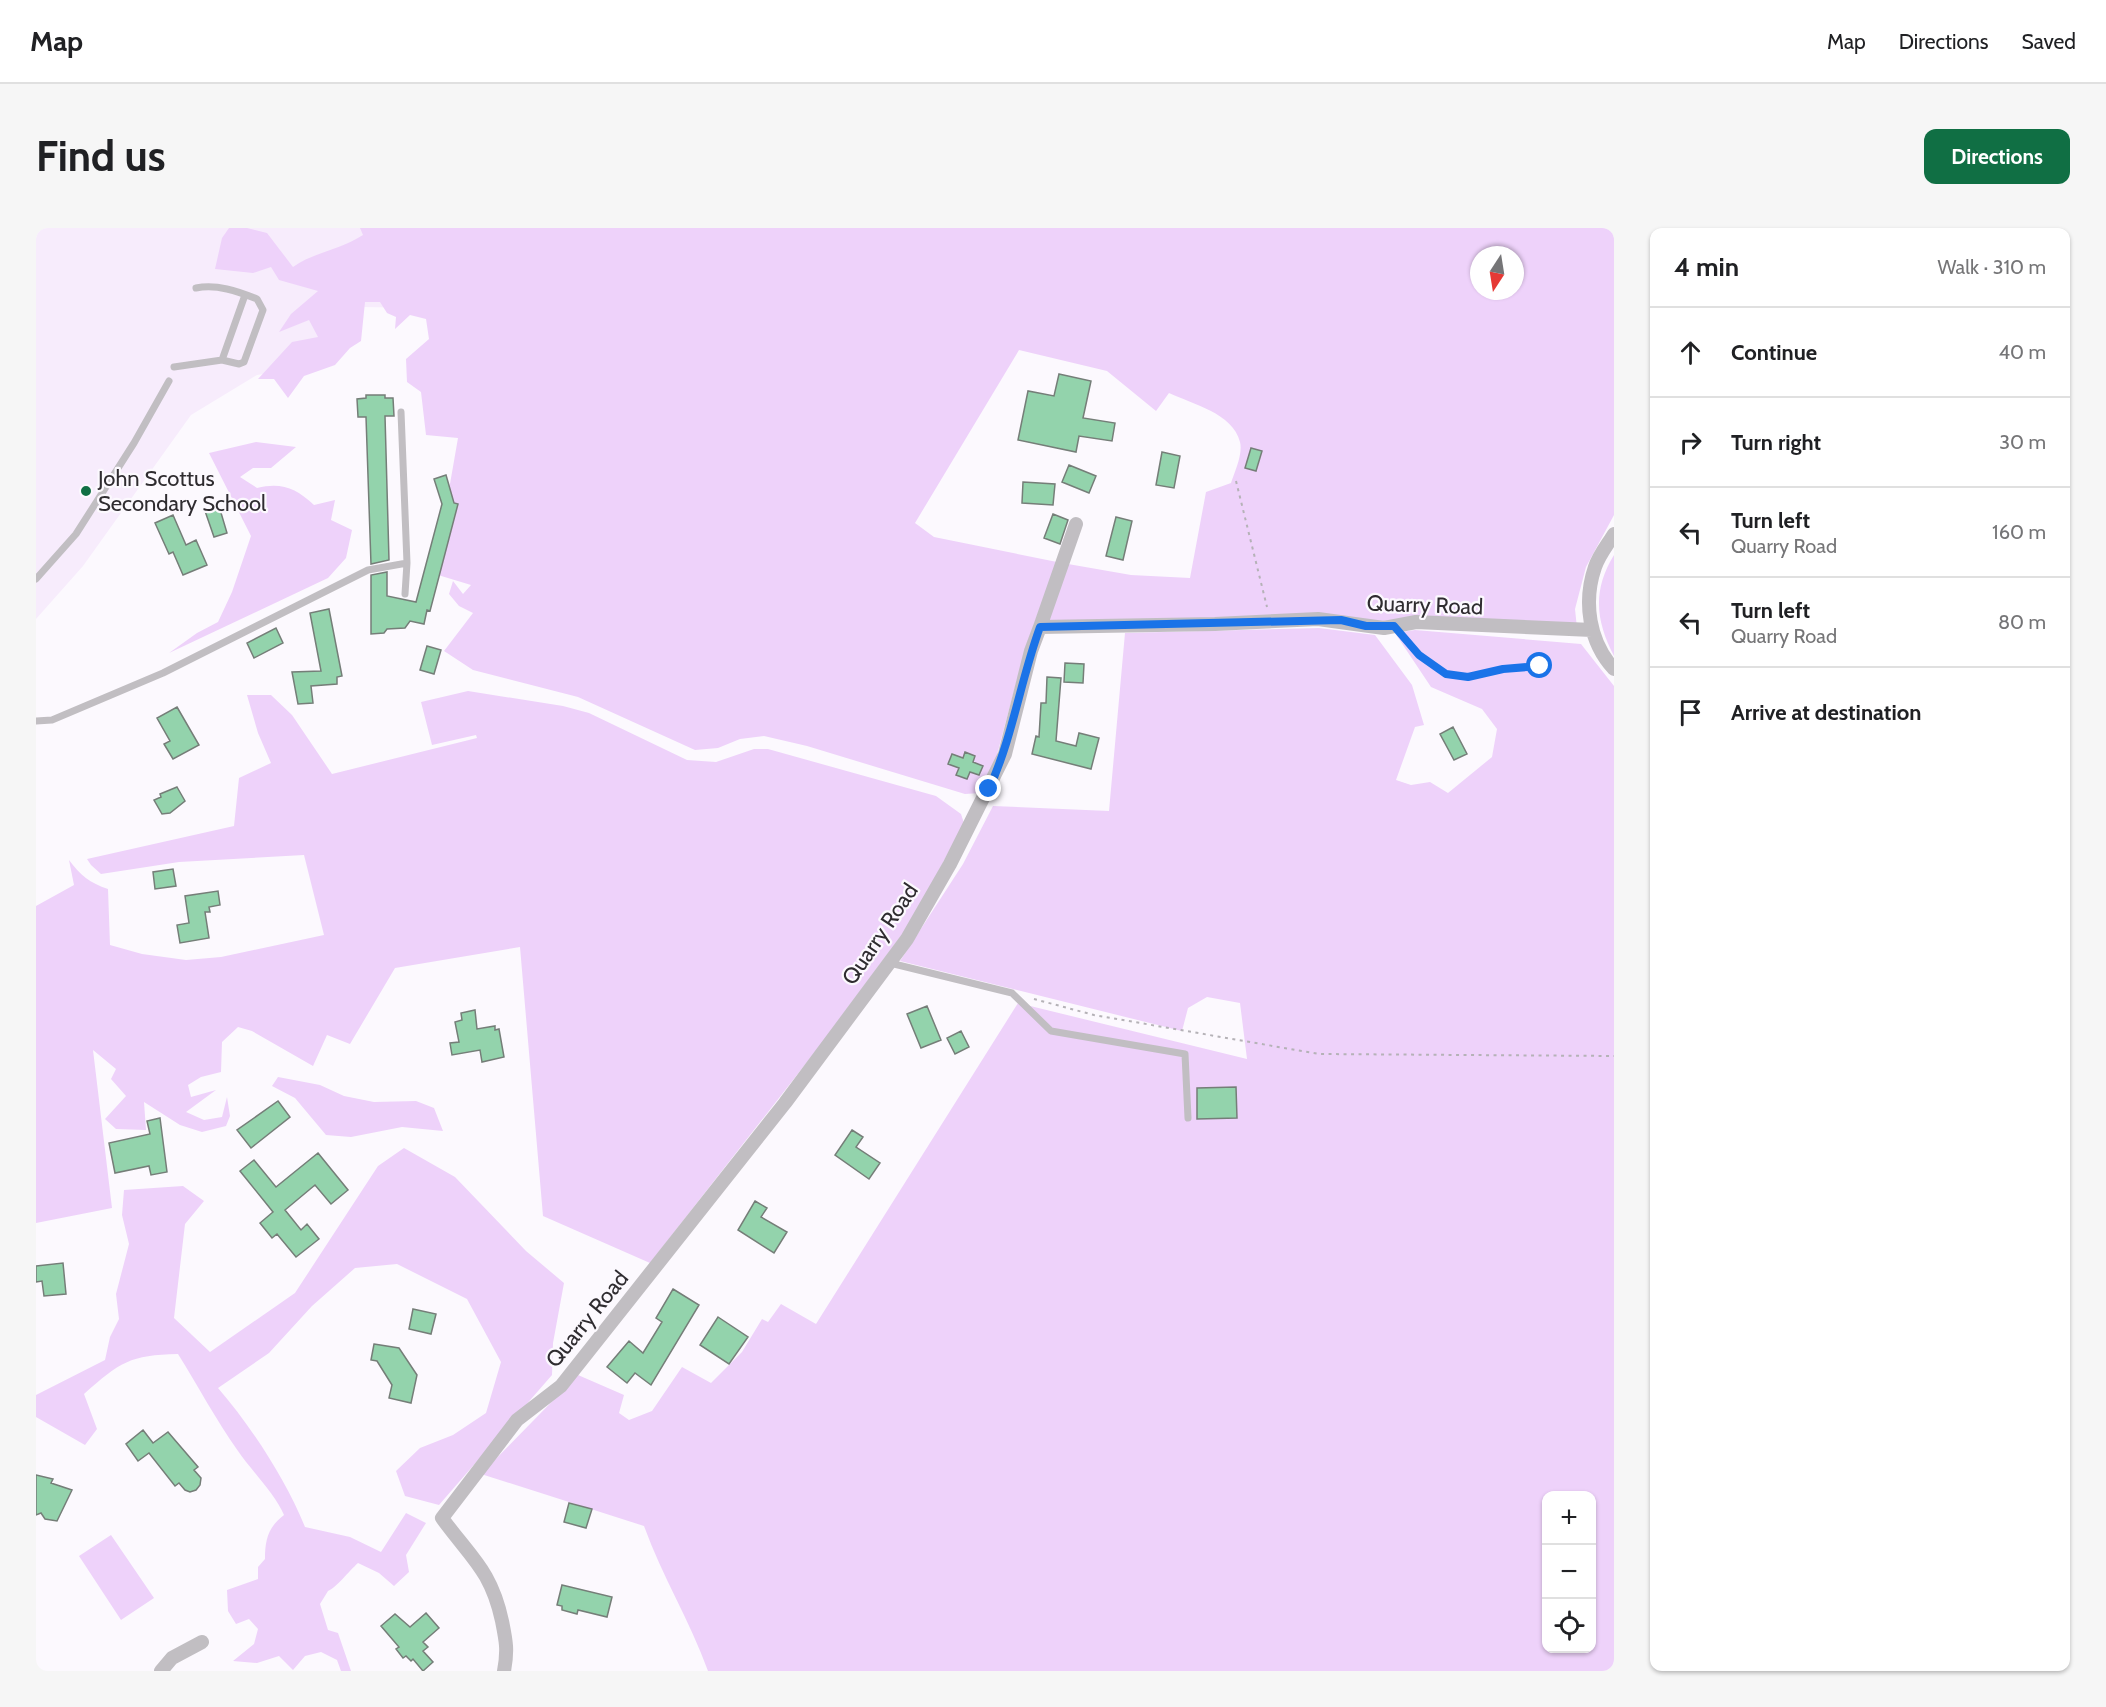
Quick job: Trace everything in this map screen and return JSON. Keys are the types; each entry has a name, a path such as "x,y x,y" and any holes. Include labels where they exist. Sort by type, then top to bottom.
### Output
{"street":[{"path":"1040,627 1076,524"},
{"path":"1614,534 1595,567 1588,612 1600,650 1614,669"},
{"name":"Quarry Road","path":"504,1671 508,1648 495,1591 480,1566 442,1518 517,1420 561,1386 765,1128 907,939 950,864 1005,754 1031,651 1040,627 1318,619 1375,627 1416,622 1592,630"},
{"path":"161,1671 172,1658 202,1642"}],"lane":[{"path":"174,367 222,360 238,364 247,358 263,310 257,299 245,295 209,285 196,288"},
{"path":"222,360 245,295"},
{"path":"36,579 76,534 169,381"},
{"path":"401,412 405,594"},
{"path":"36,721 52,720 163,673 368,570 406,563"},
{"path":"890,963 1012,993 1051,1031 1185,1054 1188,1118"}],"path":[{"path":"1236,481 1271,621"},
{"path":"1394,626 1419,655 1446,674 1468,677 1503,669 1540,666"},
{"path":"1012,993 1094,1015 1319,1054 1614,1056"}],"shaded area":[{"name":"John Scottus Secondary School","path":"36,228 426,228 428,308 361,307 334,363 257,375 191,415 83,566 36,619"},
{"path":"229,228 247,228 267,233 293,267 363,235 360,228 1614,228 1614,515 1586,567 1575,609 1577,628 1391,623 1046,623 1068,564 1131,575 1190,578 1206,492 1231,483 1241,447 1236,432 1229,424 1200,406 1169,393 1156,411 1107,371 1019,350 915,523 934,537 1057,562 1026,646 994,766 981,793 965,794 807,746 764,736 740,739 718,748 695,750 578,697 473,670 444,651 473,613 459,606 449,594 453,581 463,594 471,585 438,575 439,547 458,438 426,435 421,392 407,382 406,359 429,339 426,319 410,315 395,329 396,317 387,313 380,302 365,302 361,341 350,348 335,365 304,376 288,398 274,379 258,379 292,342 318,337 309,320 279,332 291,314 318,291 279,280 271,267 253,273 215,269 222,238"},
{"path":"256,442 296,447 271,468 253,468 240,477 257,488 281,486 288,488 301,494 314,505 335,500 331,520 352,530 346,558 328,578 169,653 197,633 218,622 232,592 251,536 209,453"},
{"path":"1614,555 1614,656 1603,631 1599,606 1602,581"},
{"path":"1319,628 1375,635 1412,685 1424,725 1415,727 1396,780 1411,785 1430,782 1448,793 1492,757 1497,729 1482,709 1431,687 1395,633 1415,630 1581,644 1614,686 1614,1671 708,1671 644,1526 481,1474 578,1375 624,1395 619,1413 629,1420 652,1411 682,1367 711,1383 742,1352 762,1319 768,1322 781,1304 816,1324 1018,1003 1247,1059 1240,1003 1207,997 1188,1008 1182,1031 900,961 963,864 993,806 1109,811 1125,633"},
{"path":"468,691 563,706 589,713 687,760 716,762 754,749 768,749 936,796 961,814 964,823 912,921 818,1048 650,1263 543,1216 520,947 395,968 350,1044 327,1035 313,1066 252,1031 238,1027 222,1042 221,1072 201,1077 188,1085 191,1097 216,1090 186,1112 204,1120 222,1117 227,1097 230,1116 226,1126 202,1132 180,1125 144,1102 146,1130 116,1129 105,1119 126,1096 111,1079 116,1069 93,1050 112,1208 36,1223 36,906 74,885 69,860 86,878 108,889 110,945 142,954 186,960 221,957 324,935 304,855 179,862 101,874 87,859 234,826 239,778 271,763 258,733 247,695 271,695 292,715 332,774 477,738 476,735 432,745 421,702"},
{"path":"278,1077 320,1085 344,1096 374,1102 416,1101 434,1108 443,1131 402,1127 351,1137 326,1135 295,1098 272,1086"},
{"path":"404,1148 455,1177 526,1251 564,1283 553,1343 552,1375 439,1505 405,1496 396,1471 420,1448 453,1435 486,1413 501,1362 467,1299 397,1264 355,1268 312,1306 269,1353 218,1388 267,1454 305,1527 350,1537 381,1552 406,1513 426,1523 406,1555 409,1572 394,1586 379,1573 358,1563 328,1591 320,1604 328,1630 338,1633 351,1671 341,1671 337,1660 321,1652 305,1656 293,1670 279,1656 257,1663 233,1661 254,1644 258,1629 249,1619 236,1624 228,1611 227,1590 258,1579 258,1567 265,1559 268,1534 274,1524 284,1515 275,1499 230,1439 178,1354 148,1356 126,1362 107,1374 84,1394 97,1429 85,1445 36,1417 36,1395 105,1360 110,1337 119,1319 116,1294 129,1244 122,1215 124,1190 183,1186 204,1201 185,1224 174,1318 210,1352 295,1293 378,1166"},
{"path":"111,1535 154,1598 121,1620 79,1556"}],"building":[{"path":"1059,374 1091,381 1083,418 1115,423 1112,441 1079,436 1076,452 1018,440 1028,391 1054,396"},
{"path":"366,395 385,395 385,398 393,398 394,416 385,416 389,560 371,564 366,417 358,417 357,399 366,398"},
{"path":"1251,448 1262,451 1256,471 1245,468"},
{"path":"1162,452 1180,456 1174,488 1156,485"},
{"path":"1069,465 1096,476 1089,493 1062,482"},
{"path":"446,475 454,503 458,504 430,611 427,610 424,624 410,621 405,628 387,629 384,633 371,634 371,575 387,572 387,596 416,602 442,504 434,479"},
{"path":"1023,482 1055,484 1053,505 1022,503"},
{"path":"219,506 227,533 214,537 205,511"},
{"path":"1053,514 1068,520 1060,544 1044,538"},
{"path":"173,515 186,545 196,540 207,565 183,575 173,552 169,554 155,523"},
{"path":"1116,517 1132,521 1123,560 1106,556"},
{"path":"329,609 342,676 337,677 337,684 311,686 313,703 298,704 292,672 321,671 310,613"},
{"path":"276,628 283,643 254,658 247,643"},
{"path":"427,646 441,650 434,674 420,670"},
{"path":"1065,663 1084,664 1083,683 1064,682"},
{"path":"1047,677 1061,678 1056,741 1076,746 1079,733 1099,738 1091,769 1032,754 1036,736 1039,737 1041,703 1046,703"},
{"path":"177,707 199,745 173,759 164,744 170,741 157,718"},
{"path":"1453,727 1467,754 1454,760 1440,734"},
{"path":"965,752 975,756 973,762 983,766 979,775 970,772 967,779 956,775 959,768 948,764 952,754 963,758"},
{"path":"177,787 185,801 170,813 162,814 154,800 161,797 160,794"},
{"path":"173,869 176,886 155,889 153,872"},
{"path":"218,891 220,905 209,907 210,912 205,912 209,938 180,943 177,925 189,923 185,896"},
{"path":"927,1006 941,1040 921,1048 907,1014"},
{"path":"475,1010 477,1029 495,1026 495,1030 499,1029 504,1057 482,1062 480,1050 452,1055 450,1043 459,1042 455,1022 462,1020 461,1013"},
{"path":"961,1031 969,1047 955,1054 947,1038"},
{"path":"1236,1087 1237,1118 1197,1119 1197,1088"},
{"path":"278,1101 290,1117 251,1148 237,1130"},
{"path":"160,1118 167,1172 151,1175 149,1166 115,1173 109,1143 150,1134 147,1121"},
{"path":"852,1130 863,1137 856,1147 880,1163 869,1179 835,1155"},
{"path":"318,1153 348,1190 331,1204 315,1185 285,1210 301,1230 307,1224 319,1239 296,1257 277,1234 272,1238 260,1223 273,1212 240,1171 254,1160 276,1187"},
{"path":"755,1201 767,1208 761,1217 787,1232 774,1253 738,1230"},
{"path":"63,1263 66,1294 44,1296 42,1281 36,1282 36,1266"},
{"path":"673,1289 699,1305 651,1385 635,1373 627,1383 607,1367 629,1341 643,1353 662,1322 656,1318"},
{"path":"413,1309 436,1314 431,1334 409,1329"},
{"path":"718,1317 748,1337 729,1364 700,1345"},
{"path":"374,1344 399,1348 417,1375 411,1403 389,1398 392,1385 377,1361 371,1360"},
{"path":"143,1430 153,1443 168,1432 198,1467 194,1470 201,1478 196,1490 190,1492 185,1490 179,1483 175,1486 149,1453 138,1461 126,1444"},
{"path":"36,1475 53,1479 51,1483 72,1490 57,1521 45,1519 41,1513 36,1515"},
{"path":"569,1503 592,1509 586,1528 564,1522"},
{"path":"562,1585 612,1597 607,1617 578,1610 577,1614 562,1610 562,1606 557,1605"},
{"path":"426,1613 439,1628 423,1642 428,1647 423,1651 433,1662 423,1671 413,1659 411,1661 406,1656 403,1658 396,1649 399,1647 381,1626 395,1614 410,1627"}],"place":[{"name":"John Scottus Secondary School","path":"86,491"}],"route":[{"path":"989,789 1005,754 1031,651 1040,627 1341,620 1366,626 1384,628 1394,626 1419,655 1446,674 1468,677 1486,675 1503,669 1540,666"}]}
